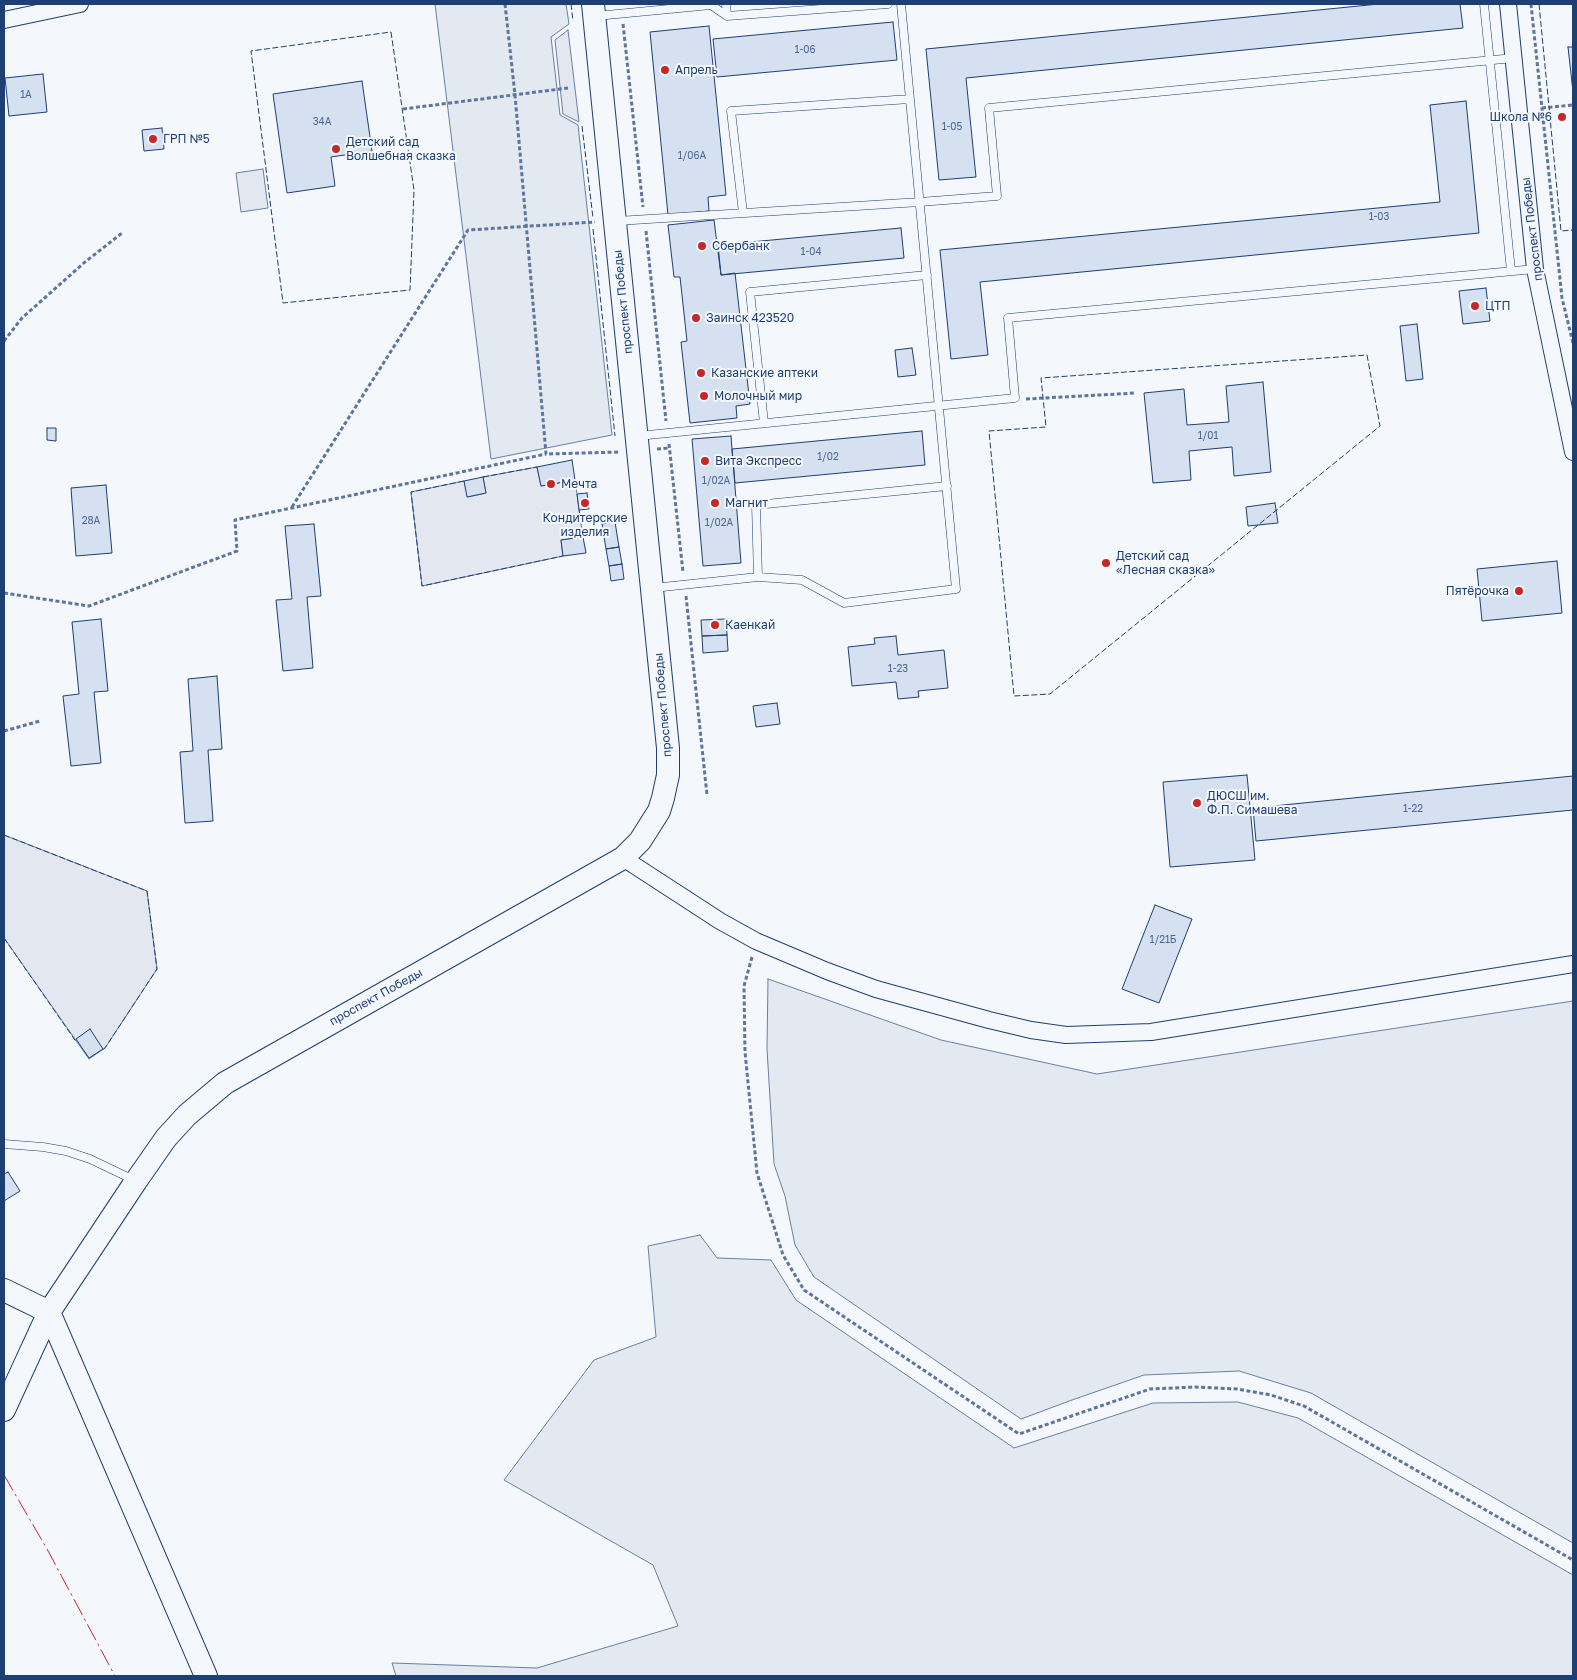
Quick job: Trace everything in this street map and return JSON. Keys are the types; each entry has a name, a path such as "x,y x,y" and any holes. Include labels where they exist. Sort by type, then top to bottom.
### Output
{"main road":[{"name":"проспект Победы","path":"4,1410 49,1312 166,1138 187,1115 225,1083 623,858 640,841 655,819 664,798 668,775 668,748 593,10"},
{"path":"4,1290 49,1312 206,1676"}],"street":[{"path":"4,20 79,4"},
{"name":"проспект Победы","path":"1508,4 1535,269 1573,452"},
{"path":"623,858 713,917 756,940 827,971 876,989 989,1020 1031,1030 1066,1035 1150,1032 1573,964"}],"lane":[{"path":"726,4 727,16"},
{"path":"593,10 622,13 710,5 727,16 888,4"},
{"path":"652,588 758,577 802,580 844,603 956,589 901,4"},
{"path":"1484,4 1511,271"},
{"path":"614,221 997,196 989,108 1514,58"},
{"path":"743,213 731,111 910,99"},
{"path":"637,444 667,433 1015,398 1008,318 1535,269"},
{"path":"764,423 750,292 927,275"},
{"path":"758,577 756,505 947,486"},
{"path":"4,1144 66,1151 90,1159 136,1181"}],"path":[{"path":"505,4 515,95 546,454"},
{"path":"1531,4 1562,298 1573,343"},
{"path":"622,13 707,795"},
{"path":"403,109 568,88"},
{"path":"1542,108 1573,105"},
{"path":"291,507 468,230 614,221"},
{"path":"4,341 22,318 84,262 122,233"},
{"path":"1015,398 1044,399 1136,392"},
{"path":"4,593 89,606 237,551 235,520 546,454 637,444 669,448"},
{"path":"4,731 40,720"},
{"path":"756,940 744,986 745,1052 757,1173 783,1255 804,1290 1020,1434 1150,1389 1195,1387 1237,1389 1271,1395 1304,1406 1573,1560"}],"shaded area":[{"path":"435,4 566,4 569,24 551,37 560,115 578,125 612,435 491,459"},
{"path":"568,30 579,122 563,114 555,40"},
{"path":"263,169 268,208 241,212 236,173"},
{"path":"537,467 541,486 575,480 583,537 561,540 563,556 422,586 411,492 464,481 468,497 486,493 483,477"},
{"path":"4,835 147,891 157,969 105,1048 89,1059 4,938"},
{"path":"768,979 941,1040 1097,1074 1573,1001 1573,1543 1311,1393 1239,1371 1144,1375 1021,1419 814,1277 795,1245 785,1196 774,1164 767,1049"},
{"path":"700,1235 717,1258 771,1260 796,1300 1014,1448 1153,1403 1238,1402 1298,1418 1573,1575 1573,1676 396,1676 392,1663 537,1668 678,1626 653,1565 504,1480 594,1360 656,1337 648,1246"}],"building":[{"path":"1379,4 1460,4 1463,28 966,78 976,177 939,180 926,49"},
{"path":"893,22 897,60 717,77 713,39"},
{"path":"709,26 726,195 708,197 709,211 668,215 650,32"},
{"path":"1568,47 1573,47 1573,92"},
{"path":"43,74 47,112 9,116 5,78"},
{"path":"362,81 372,151 331,157 335,186 287,193 273,94"},
{"path":"1466,101 1479,233 980,282 988,355 951,359 940,250 1440,202 1430,105"},
{"name":"ГРП №5","path":"162,128 164,149 144,151 142,130"},
{"path":"714,220 721,275 735,273 750,404 736,406 737,418 690,423 681,342 687,341 680,277 674,277 668,225"},
{"path":"901,228 904,258 721,275 718,245"},
{"name":"ЦТП","path":"1486,288 1490,321 1463,324 1459,291"},
{"path":"1417,324 1423,379 1406,381 1400,326"},
{"path":"912,348 916,375 898,377 895,350"},
{"path":"1263,382 1271,472 1234,476 1232,447 1189,451 1191,480 1153,483 1144,393 1184,389 1187,425 1229,422 1226,386"},
{"path":"47,428 56,428 56,441 47,440"},
{"path":"922,431 925,465 735,483 732,449"},
{"path":"731,436 741,563 703,566 692,439"},
{"path":"572,460 575,480 541,486 537,467"},
{"path":"483,477 486,493 467,497 464,481"},
{"path":"106,485 112,553 76,556 71,488"},
{"path":"587,493 589,509 579,510 577,494"},
{"path":"1275,503 1278,523 1248,526 1246,507"},
{"path":"615,522 619,547 606,549 602,524"},
{"path":"314,524 321,596 307,597 313,668 283,671 276,600 292,599 285,526"},
{"path":"583,537 586,553 563,556 561,540"},
{"path":"619,547 622,564 609,566 606,549"},
{"path":"1557,561 1562,613 1482,621 1477,569"},
{"path":"622,564 624,579 611,581 609,566"},
{"path":"101,619 108,691 94,692 101,763 71,766 63,696 79,694 72,622"},
{"path":"726,619 727,635 702,636 701,620"},
{"path":"727,635 728,651 703,653 702,636"},
{"path":"896,636 898,655 944,650 948,688 918,691 919,697 898,699 896,682 852,686 848,647 875,644 874,638"},
{"path":"217,676 222,749 208,750 213,821 185,823 180,752 193,751 188,679"},
{"path":"777,703 780,724 756,727 753,706"},
{"path":"1247,775 1255,860 1170,867 1163,782"},
{"path":"1573,776 1573,810 1256,841 1253,808"},
{"path":"1155,905 1192,919 1159,1003 1122,989"},
{"path":"90,1029 103,1049 89,1058 76,1039"},
{"path":"8,1172 20,1191 4,1201 4,1174"}],"fence":[{"path":"571,4 573,21"},
{"path":"1539,4 1561,231 1573,230"},
{"path":"391,32 414,190 410,290 283,303 251,51 391,32"},
{"path":"582,126 593,218"},
{"path":"593,229 615,436"},
{"path":"1367,355 1380,426 1050,694 1014,696 989,431 1046,427 1041,378 1367,355"},
{"path":"483,477 537,467"},
{"path":"464,481 411,492 422,586 563,556"},
{"path":"579,510 583,537"},
{"path":"4,835 147,891 157,969 105,1048 101,1051"},
{"path":"4,938 77,1043"}],"power":[{"path":"4,1475 47,1549 115,1676"}],"place":[{"name":"Апрель","path":"665,70"},
{"name":"Школа №6","path":"1562,117"},
{"name":"ГРП №5","path":"153,139"},
{"name":"Детский сад Волшебная сказка","path":"336,149"},
{"name":"Сбербанк","path":"702,246"},
{"name":"ЦТП","path":"1475,306"},
{"name":"Заинск 423520","path":"696,318"},
{"name":"Казанские аптеки","path":"701,373"},
{"name":"Молочный мир","path":"704,396"},
{"name":"Вита Экспресс","path":"705,461"},
{"name":"Мечта","path":"551,484"},
{"name":"Кондитерские изделия","path":"585,503"},
{"name":"Магнит","path":"715,503"},
{"name":"Детский сад «Лесная сказка»","path":"1106,563"},
{"name":"Пятёрочка","path":"1519,591"},
{"name":"Каенкай","path":"715,625"},
{"name":"ДЮСШ им. Ф.П. Симашева","path":"1197,803"}]}
